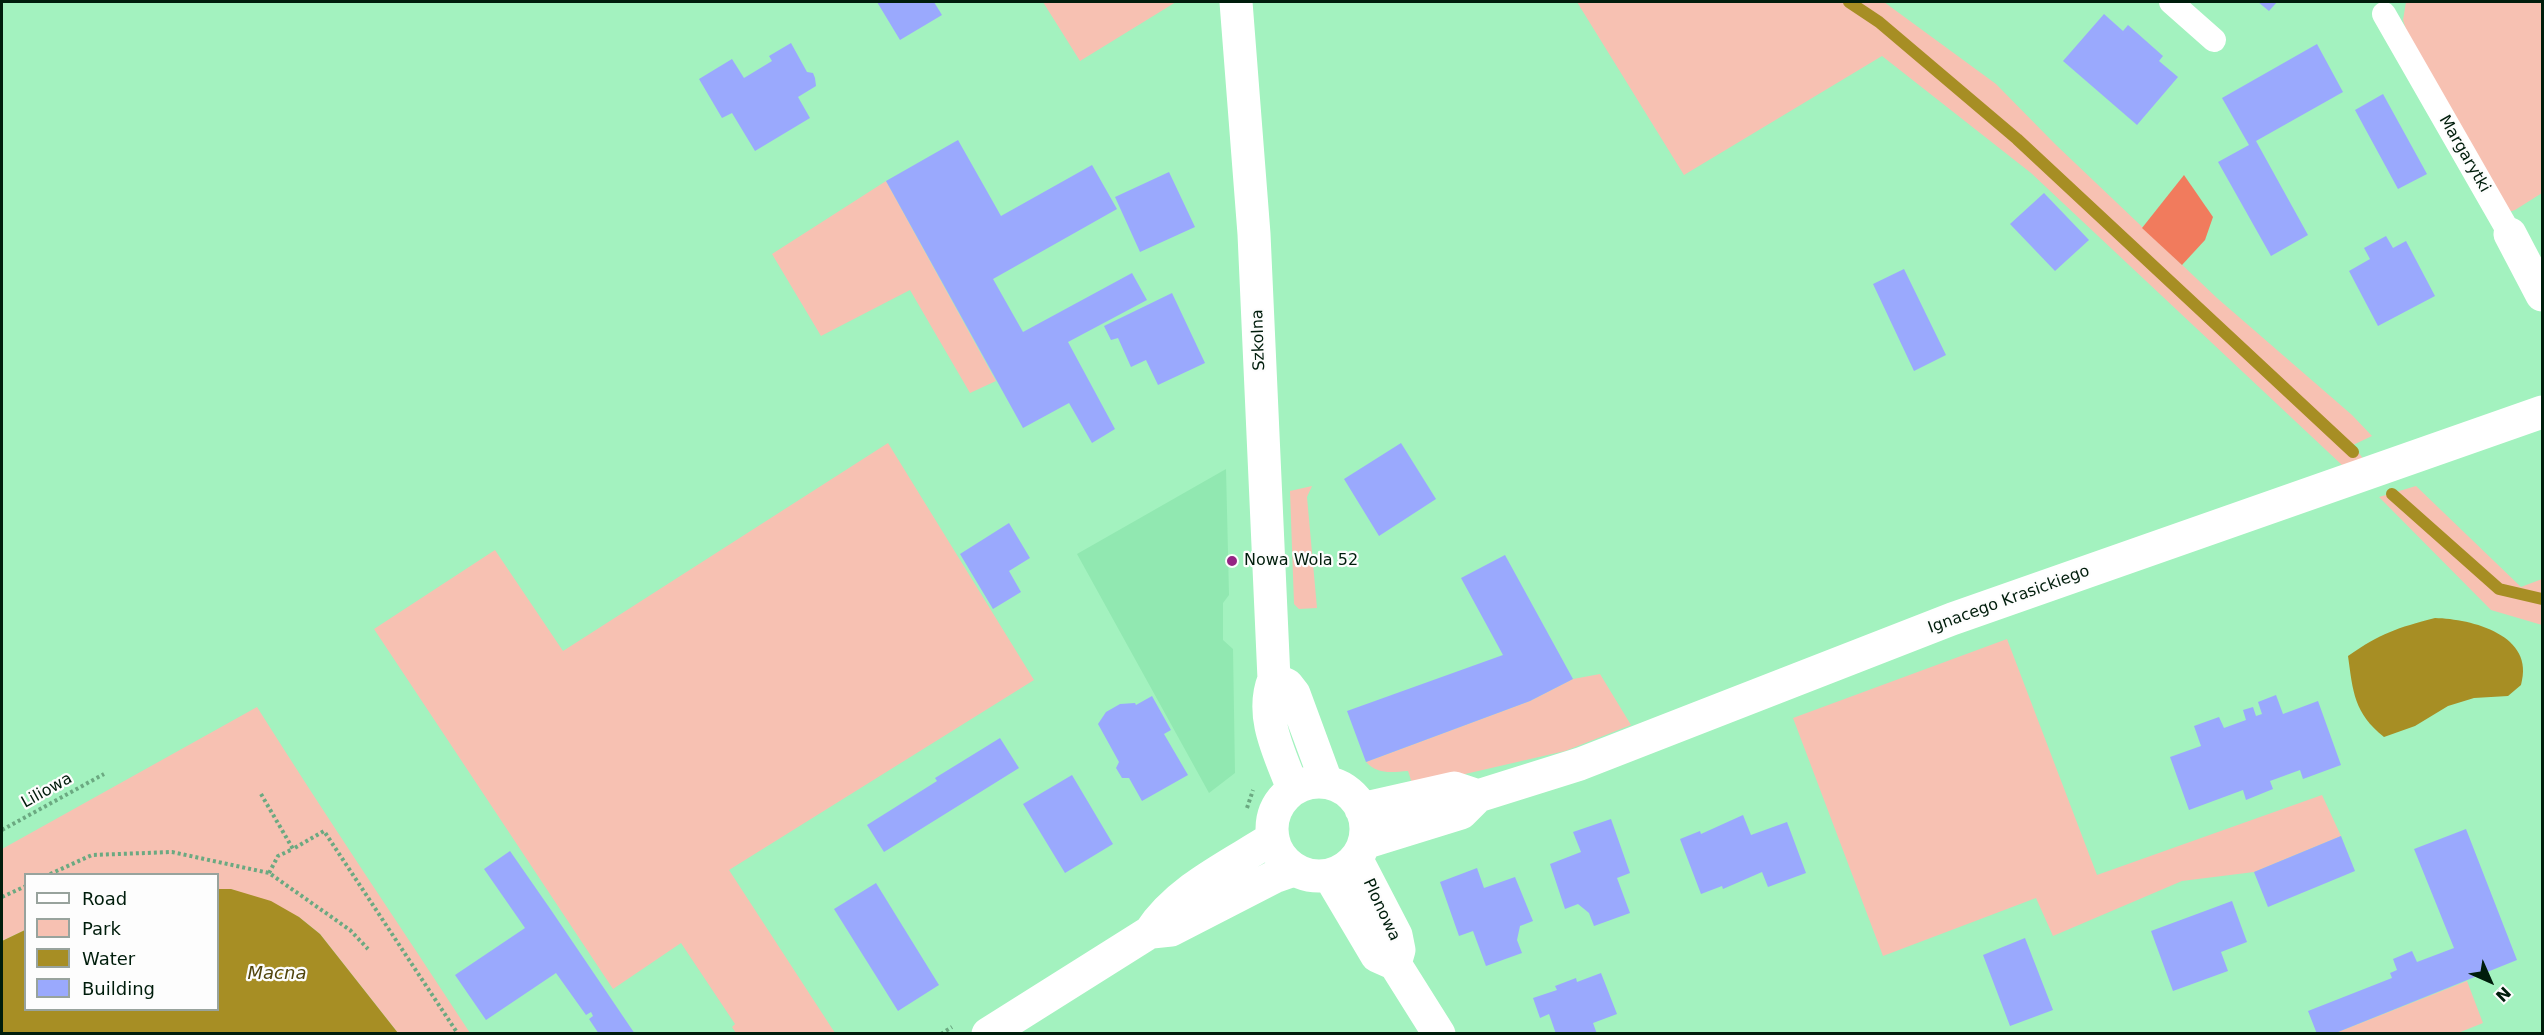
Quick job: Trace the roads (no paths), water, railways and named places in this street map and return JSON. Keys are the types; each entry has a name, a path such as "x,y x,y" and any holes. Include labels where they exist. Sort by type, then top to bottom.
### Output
{"street":[{"name":"Szkolna","path":"1236,2 1254,234 1274,679 1268,693 1268,708 1274,737 1293,789"},
{"name":"Margarytki","path":"2510,234 2542,295"},
{"name":"Ignacego Krasickiego","path":"1350,859 1461,813 1479,796 1580,764 1952,619 2542,412"},
{"path":"1274,679 1287,685 1294,694 1326,782"},
{"path":"1326,782 1344,788 1357,800 1366,816 1366,834 1350,859 1308,875 1294,870 1282,860 1274,846 1271,830 1274,814 1281,800 1293,789 1308,783 1326,782"},
{"path":"1361,808 1454,788 1479,796"},
{"path":"988,1034 1150,932 1161,915 1186,894 1273,838"},
{"name":"Plonowa","path":"1350,859 1377,956 1395,964 1439,1034"},
{"path":"1150,932 1171,930 1274,877 1294,870"}],"lane":[{"path":"2171,2 2214,40"},
{"name":"Margarytki","path":"2384,14 2510,234"}],"water":[{"path":"2435,618 2482,626 2510,642 2519,654 2523,668 2521,685 2508,696 2474,698 2448,706 2415,726 2384,737 2366,719 2357,701 2348,656 2390,632"},
{"name":"Macna","path":"219,889 231,889 271,901 299,917 320,934 398,1033 2,1033 2,941 24,930 24,1011 219,1011"}],"waterway":[{"path":"1849,2 1879,22 2017,139 2353,452"},
{"path":"2392,494 2499,589 2542,599"}],"place":[{"name":"Nowa Wola 52","path":"1232,561"}]}
